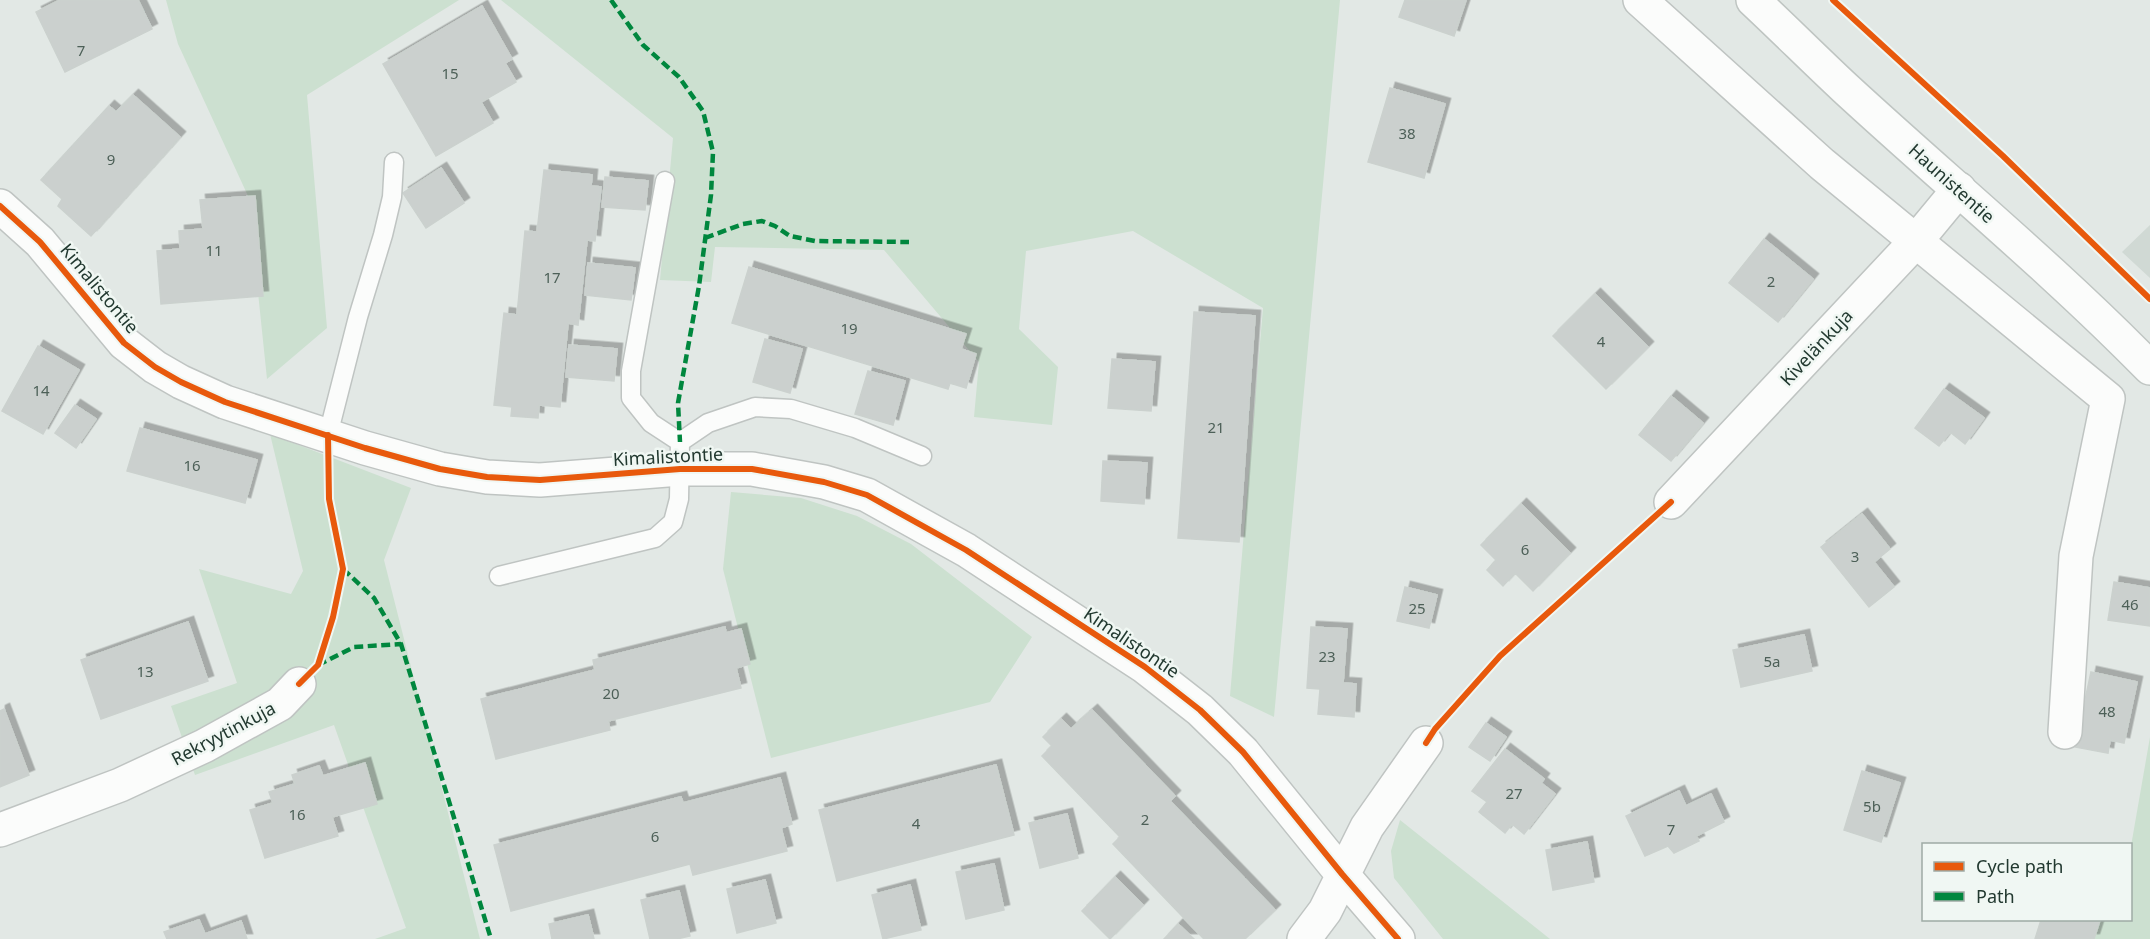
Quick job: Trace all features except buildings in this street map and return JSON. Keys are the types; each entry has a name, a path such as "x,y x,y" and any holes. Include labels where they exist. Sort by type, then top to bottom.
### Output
{"street":[{"path":"1640,0 1822,164 2108,399 2076,556 2065,732"},
{"name":"Haunistentie","path":"1753,0 1845,88 2102,319 2150,369"},
{"name":"Kivelänkuja","path":"1671,502 1916,240 1959,189"},
{"name":"Kimalistontie","path":"0,206 40,242 124,343 155,367 225,402 440,469 487,477 540,480 680,455 824,482 867,495 966,550 1145,667 1200,710 1243,752 1398,939"},
{"name":"Rekryytinkuja","path":"0,830 120,785 204,746 280,704 299,684"},
{"path":"1304,939 1325,911 1366,827 1426,743"}],"lane":[{"path":"328,435 364,296 383,235 392,197 394,162"},
{"path":"665,182 631,371 631,398 680,455"},
{"path":"499,576 655,537 673,522 679,499 680,455 708,423 755,406 791,409 855,428 922,456"}],"shaded area":[{"path":"2150,225 2150,278 2122,252"}],"green space":[{"path":"166,0 459,0 307,95 327,328 267,379 248,196 178,44"},
{"path":"501,0 1340,0 1274,717 1230,696 1263,308 1133,231 1026,251 1019,329 1058,367 1052,425 974,417 979,362 884,250 715,247 711,282 660,280 673,138"},
{"path":"270,434 411,488 384,560 480,939 375,939 406,928 334,725 195,775 171,706 237,683 199,569 291,594 303,571"},
{"path":"731,492 801,498 857,516 911,544 1032,637 990,702 771,758 723,569"},
{"path":"2150,737 2150,939 2089,939 2098,921 2132,921 2132,843"},
{"path":"1400,820 1550,939 1443,939 1394,878 1391,851"}],"marked path":[{"path":"611,0 643,45 679,77 703,111 713,152 711,195 699,286 678,403 680,442"},
{"path":"705,238 743,224 762,221 790,236 815,241 909,242"},
{"path":"343,569 374,598 401,644 491,939"},
{"path":"318,665 354,647 401,644"}],"cycle path":[{"path":"1833,0 2003,156 2150,299"},
{"path":"0,206 40,242 124,343 155,367 225,402 365,448 440,469 487,477 540,480 680,469 752,469 824,482 867,495 966,550 1145,667 1200,710 1243,752 1398,939"},
{"path":"299,684 318,665 333,617 343,569 329,499 328,435"},
{"path":"1426,743 1435,729 1500,656 1671,502"}]}
